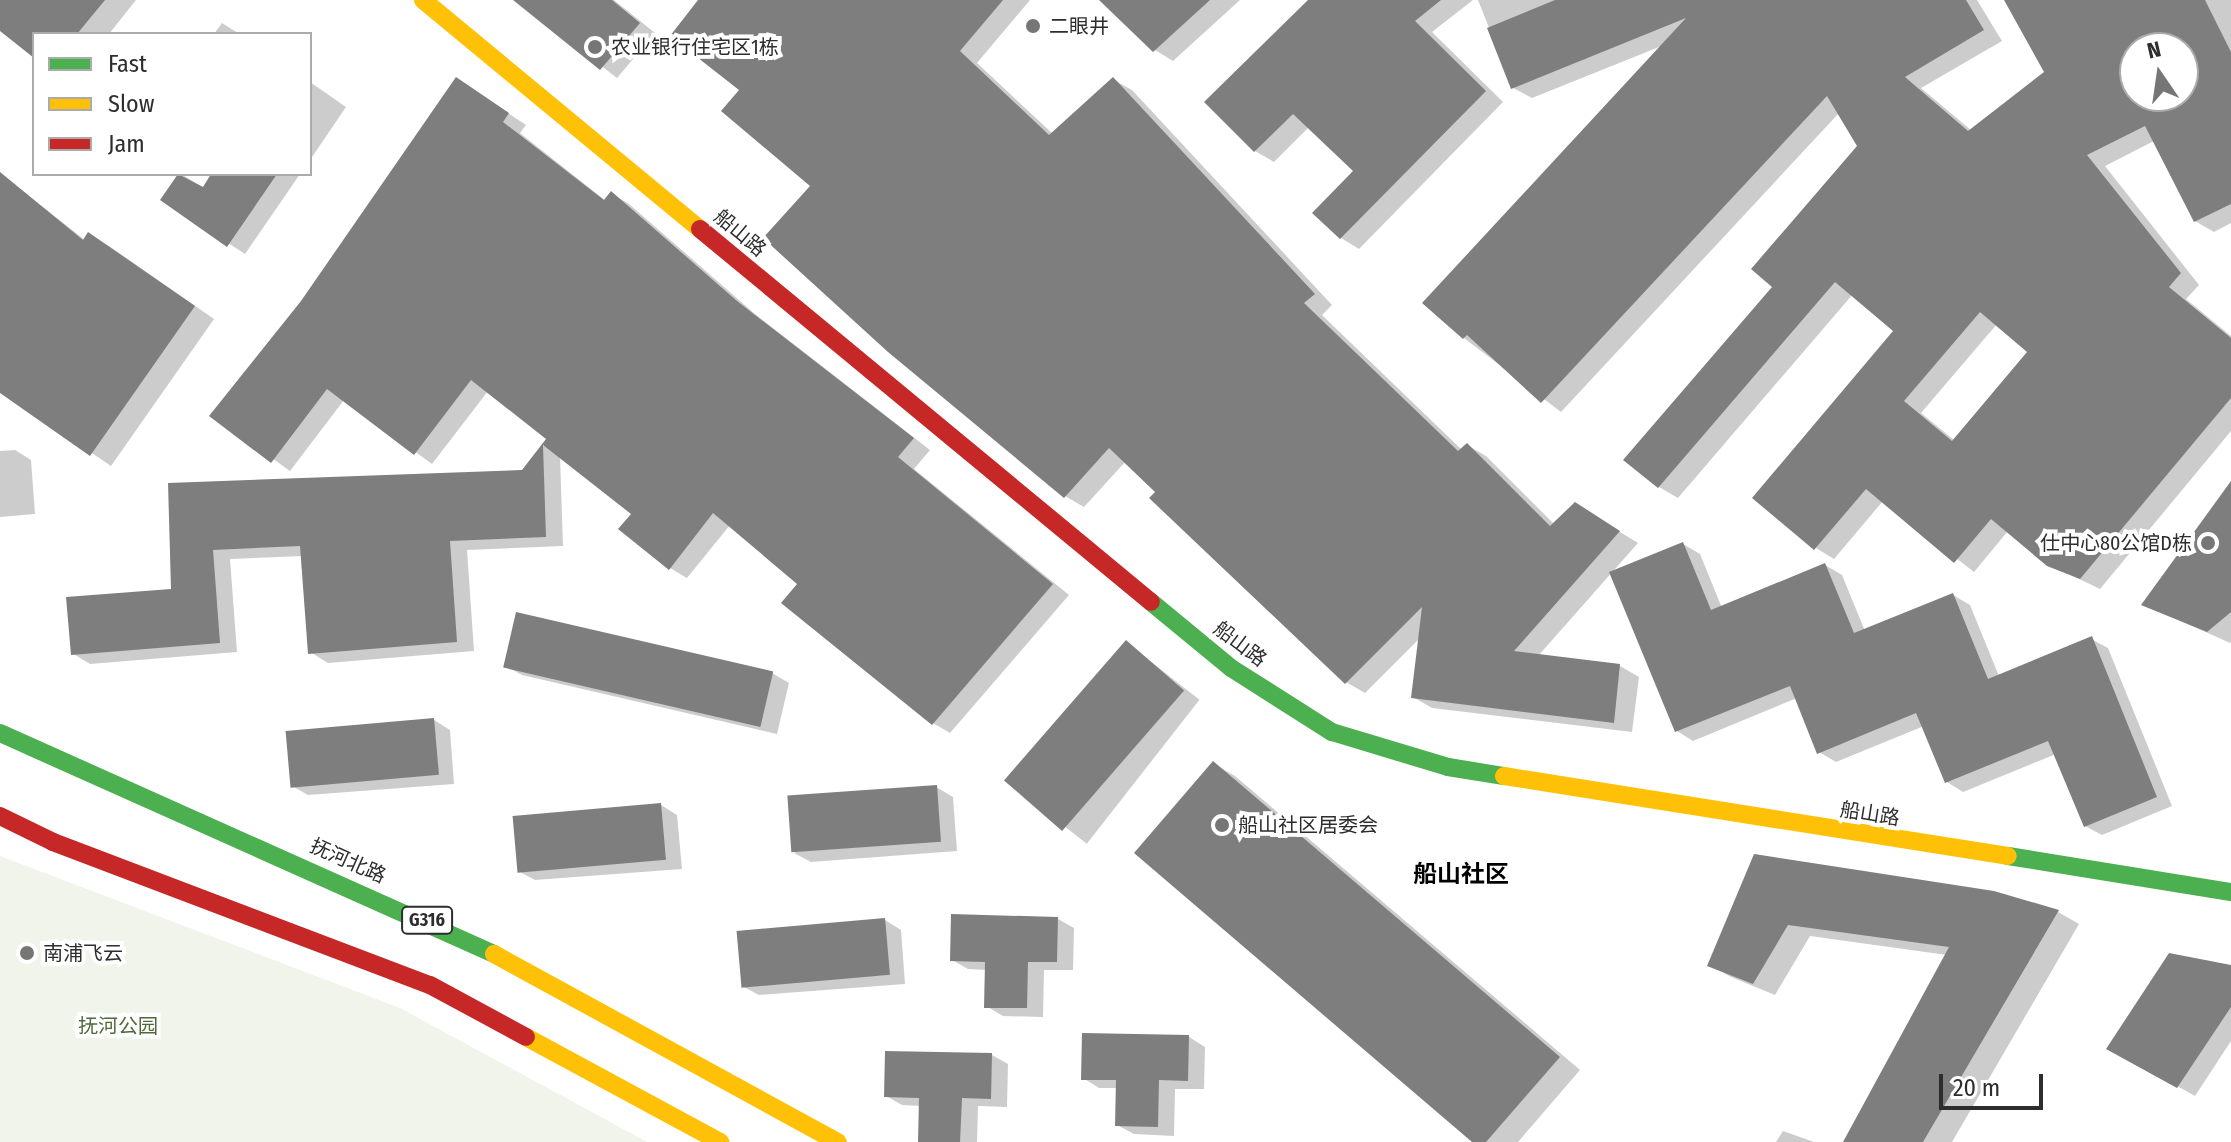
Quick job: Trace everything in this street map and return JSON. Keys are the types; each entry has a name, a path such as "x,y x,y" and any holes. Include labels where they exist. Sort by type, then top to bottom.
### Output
{"street":[{"name":"船山路","path":"423,0 1231,668 1332,732 1448,767 2231,892"},
{"name":"抚河北路","path":"0,733 451,930 838,1142"},
{"path":"0,816 53,842 430,985 720,1142"}],"green space":[{"name":"抚河公园","path":"0,856 400,1008 647,1142 0,1142"}],"building":[{"path":"0,0 105,0 79,32 32,32 32,56 0,31"},
{"name":"农业银行住宅区1栋","path":"513,0 612,0 640,23 600,70"},
{"path":"698,0 1003,0 960,51 1049,135 1113,77 1315,294 1304,303 1458,451 1467,443 1550,526 1575,502 1620,531 1514,651 1620,664 1614,723 1411,698 1422,607 1345,684 1149,498 1155,492 1109,448 1064,498 888,352 763,238 810,186 721,111 739,90 670,36"},
{"path":"1099,0 1210,0 1153,52"},
{"path":"1308,0 1441,0 1415,21 1486,91 1340,239 1312,213 1353,171 1293,114 1254,152 1204,102"},
{"path":"1555,0 1966,0 1984,30 1905,77 1968,131 2044,72 2004,0 2205,0 2231,52 2231,204 2194,222 2145,126 2087,155 2181,273 2169,287 2231,338 2231,398 2080,579 2047,566 1991,519 1954,563 1866,489 1814,550 1752,498 1893,331 1835,282 1658,488 1623,460 1772,287 1751,269 1857,146 1827,96 1541,403 1467,335 1463,339 1422,303 1686,18 1511,89 1487,28","holes":["1980,312 2027,352 1952,441 1904,401"]},
{"path":"456,77 509,113 503,122 604,200 611,191 737,301 914,438 898,457 1053,584 932,725 781,603 797,584 713,513 669,570 618,529 631,514 543,445 546,537 450,541 457,642 308,654 300,546 213,550 220,643 71,655 66,597 171,589 168,483 522,470 546,439 471,380 414,455 327,389 271,463 209,416 301,301"},
{"path":"0,172 83,240 88,232 195,306 90,456 0,393"},
{"path":"177,176 203,187 210,176 276,176 227,247 160,200"},
{"name":"仕中心80公馆D栋","path":"2231,481 2231,612 2207,632 2141,605"},
{"path":"1683,542 1711,610 1825,563 1854,633 1953,593 1988,679 2092,636 2157,797 2084,827 2048,741 1945,783 1916,713 1817,754 1790,686 1675,732 1609,572"},
{"path":"516,612 773,671 760,727 503,668"},
{"path":"1126,640 1184,691 1062,831 1004,780"},
{"path":"434,718 439,775 291,788 286,731"},
{"path":"1213,761 1560,1057 1486,1142 1472,1142 1134,853"},
{"path":"937,785 941,842 791,852 787,795"},
{"path":"661,803 666,860 518,873 513,816"},
{"path":"1754,854 1994,891 2059,910 1923,1142 1843,1142 1949,947 1788,925 1753,984 1707,966"},
{"path":"951,914 1058,917 1057,962 1028,962 1027,1008 984,1008 985,962 950,961"},
{"path":"885,918 890,975 742,988 737,931"},
{"path":"2169,953 2231,965 2231,1007 2177,1088 2106,1049"},
{"path":"1082,1033 1189,1035 1188,1081 1159,1080 1158,1127 1115,1126 1116,1080 1081,1080"},
{"path":"885,1051 992,1053 991,1099 962,1098 960,1142 918,1142 919,1098 884,1097"}],"traffic: fast":[{"path":"1151,602 1231,668 1332,732 1448,767 1504,776"},
{"path":"0,733 494,954"},
{"path":"2008,856 2231,892"}],"traffic: slow":[{"path":"423,0 700,229"},
{"path":"1504,776 2008,856"},
{"path":"494,954 838,1142"},
{"path":"526,1037 720,1142"}],"traffic: jam":[{"path":"700,229 1151,602"},
{"path":"0,816 53,842 430,985 526,1037"}],"place":[{"name":"二眼井","path":"1033,26"},
{"name":"农业银行住宅区1栋","path":"595,47"},
{"name":"仕中心80公馆D栋","path":"2208,543"},
{"name":"船山社区居委会","path":"1222,825"},
{"name":"南浦飞云","path":"27,953"}],"district":[{"name":"船山社区","path":"1461,875"}]}
